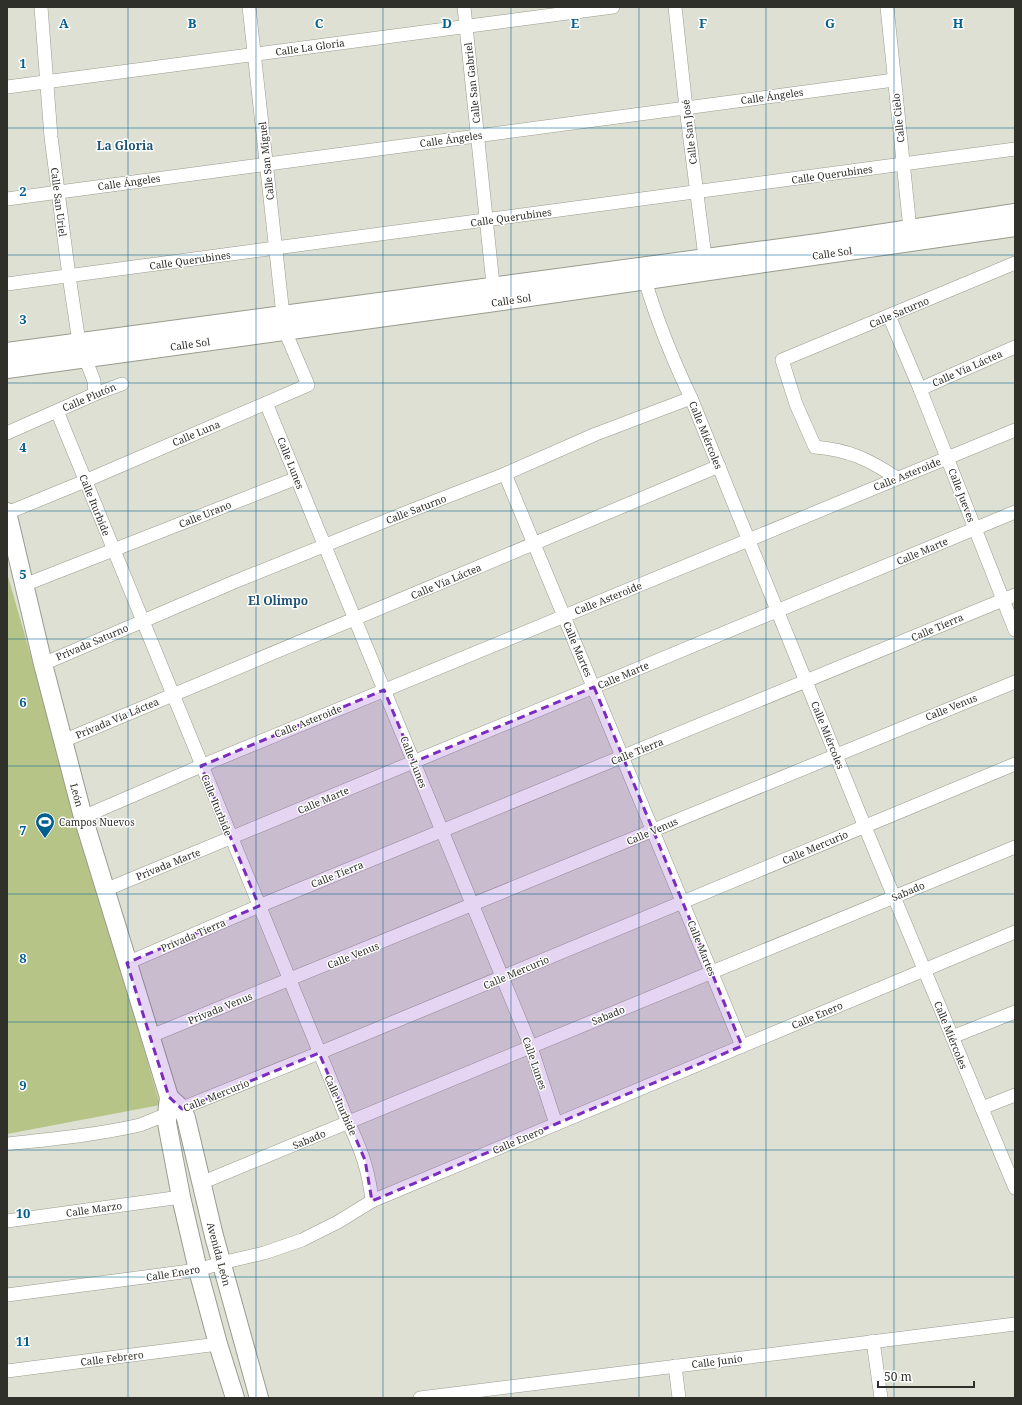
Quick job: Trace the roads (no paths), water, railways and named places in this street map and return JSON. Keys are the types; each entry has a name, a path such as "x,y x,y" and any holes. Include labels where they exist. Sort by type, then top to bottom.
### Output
{"street":[{"name":"Calle San Uriel","path":"41,7 46,82 57,192 68,276 82,350 95,384 95,394"},
{"name":"Calle San Miguel","path":"249,7 284,323 308,385"},
{"name":"Calle San Gabriel","path":"464,7 494,294"},
{"name":"Calle La Gloria","path":"7,87 613,7"},
{"name":"Calle San José","path":"675,7 705,257"},
{"name":"Calle Cielo","path":"887,7 910,229"},
{"name":"Calle Ángeles","path":"7,199 894,80"},
{"name":"Calle Querubines","path":"7,284 1015,149"},
{"name":"Calle Sol","path":"7,352 82,350 284,323 494,294 705,257 825,242 1015,213"},
{"name":"Calle Sol","path":"494,294 645,280 1015,227"},
{"name":"Calle Saturno","path":"897,478 868,460 851,453 815,447 796,404 782,360 1015,263"},
{"name":"Calle Miércoles","path":"645,280 668,346 719,466 924,970 1014,1183"},
{"name":"Calle Jueves","path":"889,316 948,458 975,529 1009,597 1015,630"},
{"name":"Calle Vía Láctea","path":"920,389 1015,347"},
{"name":"Calle Sol","path":"7,369 82,350"},
{"name":"Calle Plutón","path":"7,433 95,394 122,384"},
{"name":"Calle Luna","path":"7,512 85,481 308,385"},
{"name":"Calle Saturno","path":"142,621 325,545 505,474 596,434 691,398"},
{"name":"Calle Lunes","path":"266,403 531,1047 556,1124"},
{"name":"Calle Iturbide","path":"57,411 230,838 365,1160 370,1180 372,1201"},
{"name":"Calle Asteroide","path":"83,817 384,690 1015,430"},
{"name":"Calle Vía Láctea","path":"172,695 719,466"},
{"name":"Calle Martes","path":"505,474 742,1046"},
{"name":"Calle Urano","path":"24,586 297,478"},
{"name":"León","path":"7,512 42,664 83,817 173,1107"},
{"name":"Calle Marte","path":"230,838 1015,512"},
{"name":"Calle Tierra","path":"259,906 806,682 1009,597"},
{"name":"Privada Saturno","path":"42,664 142,621"},
{"name":"Calle Venus","path":"289,981 836,754 1015,682"},
{"name":"Privada Vía Láctea","path":"62,741 172,695"},
{"name":"Calle Mercurio","path":"7,1144 114,1131 140,1125 173,1107 319,1053 1015,764"},
{"name":"Privada Marte","path":"105,890 230,838"},
{"name":"Sabado","path":"201,1183 1015,847"},
{"name":"Privada Tierra","path":"128,964 259,906"},
{"name":"Calle Enero","path":"7,1295 198,1270 264,1253 302,1240 338,1222 372,1201 1015,932"},
{"name":"Privada Venus","path":"151,1036 289,981"},
{"path":"952,1037 1015,1012"},
{"path":"982,1108 1015,1095"},
{"path":"173,1107 181,1197 198,1270 218,1344 235,1398"},
{"name":"Avenida León","path":"173,1107 186,1118 221,1263 259,1398"},
{"name":"Calle Marzo","path":"7,1221 181,1197"},
{"name":"Calle Junio","path":"420,1398 1015,1324"},
{"path":"873,1341 881,1398"},
{"name":"Calle Febrero","path":"7,1371 218,1344"},
{"path":"675,1366 679,1398"}],"place":[{"name":"Campos Nuevos","path":"45,839"}],"district":[{"name":"La Gloria","path":"125,145"},
{"name":"El Olimpo","path":"278,600"}]}
